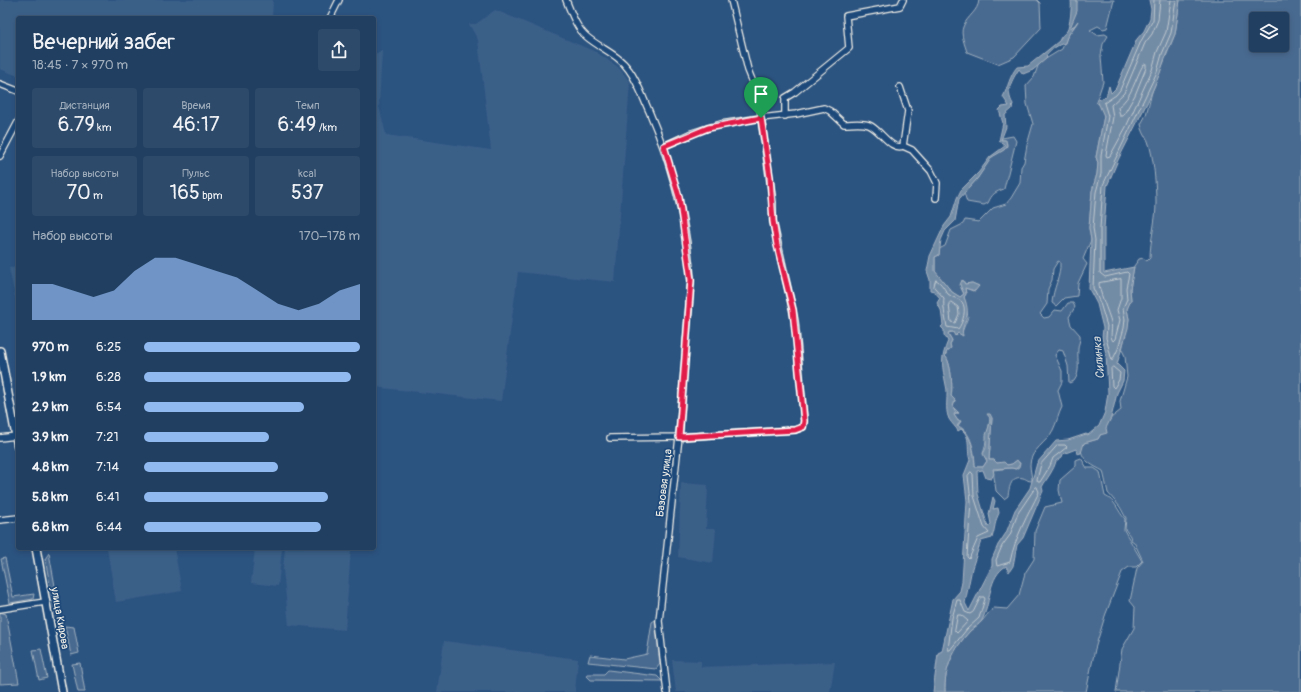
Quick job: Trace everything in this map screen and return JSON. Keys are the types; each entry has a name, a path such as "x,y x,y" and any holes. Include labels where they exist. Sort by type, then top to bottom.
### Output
{"main road":[{"path":"0,351 16,436"},
{"name":"улица Кирова","path":"36,550 62,692"}],"street":[{"path":"331,16 339,0"},
{"name":"Базовая улица","path":"566,0 576,23 585,36 621,61 630,70 664,146 679,197 691,280 679,437 659,621 667,692"},
{"path":"610,438 679,437 795,430 803,427 804,421 793,310 777,245 773,221 770,177 761,118 760,100 748,70 731,0"},
{"path":"785,116 785,98 849,48 846,16 900,6 903,0"},
{"path":"0,84 16,90"},
{"path":"900,87 908,111 903,146"},
{"path":"664,146 708,128 761,118 785,116 824,108 830,110 844,124 859,123 869,125 881,133 893,145 900,148 903,146 912,150 931,171 937,183 936,198"},
{"path":"0,156 16,126"},
{"path":"0,438 16,436"},
{"path":"0,520 16,518"},
{"path":"0,609 45,602"}],"shaded area":[{"path":"0,0 273,0 272,16 16,16 16,75 0,69"},
{"path":"979,0 1037,0 1040,3 1041,28 1014,57 998,64 967,52 963,40 962,30 965,23 977,8"},
{"path":"1076,0 1114,0 1107,28 1103,29 1098,26 1090,30 1097,35 1105,34 1108,36 1103,44 1101,56 1103,82 1096,102 1102,107 1104,116 1096,157 1098,163 1097,174 1092,191 1089,228 1091,240 1083,259 1087,264 1078,283 1077,296 1064,298 1056,306 1052,303 1060,267 1060,262 1058,261 1053,269 1052,280 1048,289 1047,304 1040,314 1044,318 1049,317 1055,310 1062,311 1068,303 1073,303 1075,307 1069,317 1071,325 1080,335 1078,370 1074,381 1069,383 1068,366 1063,351 1059,350 1055,355 1062,371 1062,382 1058,390 1062,407 1050,435 1033,455 1030,467 1032,481 1023,478 1016,478 1011,483 1008,496 1004,499 996,491 993,470 1011,468 1016,469 1019,467 1020,463 1016,461 1007,465 1005,463 997,463 994,460 989,460 992,418 990,417 983,453 987,461 983,467 975,467 970,438 963,429 958,426 961,421 958,421 954,415 955,413 959,413 953,407 955,400 951,396 951,375 949,363 945,356 947,351 950,349 950,344 952,341 948,333 953,332 957,336 956,333 962,332 968,317 964,297 966,294 965,288 973,291 979,286 972,283 965,284 963,280 961,288 964,294 960,297 952,292 935,272 935,257 939,255 939,249 945,246 951,230 963,224 965,220 979,222 993,208 1006,204 1020,183 1021,167 1024,162 1033,124 1027,104 1026,86 1034,77 1039,63 1062,49 1067,37 1077,23 1072,28 1070,27 1077,2"},
{"path":"1180,0 1301,0 1301,692 1116,692 1122,649 1134,628 1135,607 1130,601 1137,568 1143,561 1134,542 1131,540 1125,529 1126,518 1120,507 1108,493 1103,471 1086,461 1081,450 1084,443 1098,439 1111,418 1121,410 1120,401 1127,377 1125,356 1122,350 1129,319 1127,309 1131,300 1130,289 1134,266 1139,259 1143,258 1147,261 1150,258 1156,210 1152,155 1141,124 1146,115 1152,92 1175,34"},
{"path":"495,10 596,52 618,67 630,82 615,282 518,272 501,401 376,387 376,54 382,50 379,106 386,135 491,150 478,40 469,24 476,24"},
{"path":"1013,136 1016,141 1004,189 994,194 988,203 984,205 967,202 964,193 977,179 991,157 1005,149 1007,144 1005,140 1001,140 1002,138"},
{"path":"16,267 16,301 9,268"},
{"path":"1081,458 1087,468 1094,468 1100,472 1105,496 1114,503 1125,519 1124,530 1142,561 1136,567 1129,567 1122,572 1105,616 1095,649 1086,692 945,692 948,667 959,644 994,608 1007,609 1019,595 1025,573 1034,559 1035,531 1045,507 1062,503 1059,490 1060,480 1076,466 1076,460"},
{"path":"681,483 708,485 706,529 716,529 713,563 678,557"},
{"path":"107,550 174,550 182,591 116,602"},
{"path":"255,550 282,550 278,586 251,583"},
{"path":"285,550 351,550 345,630 289,625 283,570"},
{"path":"49,553 61,619 56,616 45,559"},
{"path":"5,558 13,597 34,594 33,599 10,603 1,559"},
{"path":"0,612 6,614 19,683 0,684"},
{"path":"655,620 660,664 656,669 588,662 590,655 624,659 647,654 652,622"},
{"path":"65,626 74,627 79,653 71,655"},
{"path":"444,641 578,659 575,692 437,692"},
{"path":"41,649 47,678 39,680 33,650"},
{"path":"672,660 701,661 701,667 835,662 830,692 676,692"},
{"path":"80,663 85,692 78,692 72,664"},
{"path":"608,670 657,676 662,681 591,680 587,676 587,674 604,674"}],"water":[{"path":"1071,0 1077,1 1077,11 1070,28 1078,21 1067,37 1065,43 1053,49 1046,56 1047,58 1033,70 1023,74 1019,69 1016,73 1010,86 1010,95 1013,104 1012,109 1005,115 1006,127 1001,140 1006,140 1007,146 1004,150 992,157 977,179 959,199 955,221 945,231 941,240 939,255 935,257 935,271 952,292 960,297 964,294 960,285 962,280 965,284 972,283 979,286 975,291 965,288 966,294 964,297 967,315 963,327 963,336 958,333 955,336 953,332 949,332 948,334 952,340 950,344 951,348 947,351 945,356 949,363 951,375 951,396 955,400 953,407 956,412 959,413 955,413 954,415 958,421 961,421 957,426 962,429 966,433 969,438 973,449 975,467 983,467 987,461 983,454 986,448 986,435 990,423 990,418 987,414 990,414 992,418 989,460 994,460 997,463 1004,462 1007,465 1012,464 1017,460 1020,464 1016,469 993,469 994,474 991,479 986,478 983,470 977,471 978,494 988,527 991,524 989,514 993,497 995,501 993,509 998,508 999,513 992,538 981,541 972,568 965,603 969,611 992,566 992,559 998,545 1006,533 1015,510 1030,488 1037,463 1056,441 1068,440 1086,434 1088,435 1099,426 1105,412 1108,393 1106,353 1102,338 1103,328 1097,304 1089,289 1091,240 1089,228 1092,191 1097,174 1098,163 1096,157 1104,116 1097,100 1106,97 1109,86 1111,93 1116,88 1137,39 1144,31 1150,18 1151,9 1149,0 1180,0 1175,34 1160,73 1107,186 1104,229 1104,273 1134,267 1130,289 1131,300 1127,309 1129,319 1128,328 1117,364 1124,371 1123,381 1117,393 1111,418 1106,428 1107,433 1100,435 1098,439 1084,443 1081,453 1077,454 1076,449 1063,454 1062,457 1056,461 1052,471 1042,487 1043,491 1023,538 1017,545 1013,566 1009,572 1006,566 996,576 982,620 970,631 955,651 946,675 945,692 933,692 938,653 942,651 953,599 960,591 962,582 967,501 964,475 970,460 968,439 961,429 958,431 949,419 948,415 947,389 942,363 948,341 944,335 944,330 941,327 943,325 941,310 937,303 940,298 934,291 930,290 930,280 927,271 930,256 944,226 951,217 961,190 979,172 990,157 1005,146 999,141 1003,123 999,110 1002,107 1009,106 1003,97 1013,74 1017,67 1028,66 1059,41 1067,31 1069,25"}],"route":[{"path":"761,118 767,150 773,202 773,221 777,245 795,321 804,421 803,427 795,430 679,437 691,280 690,262 679,197 664,146 692,133 721,124 761,118"}],"water label":[{"name":"Силинка","path":"1099,358"}]}
